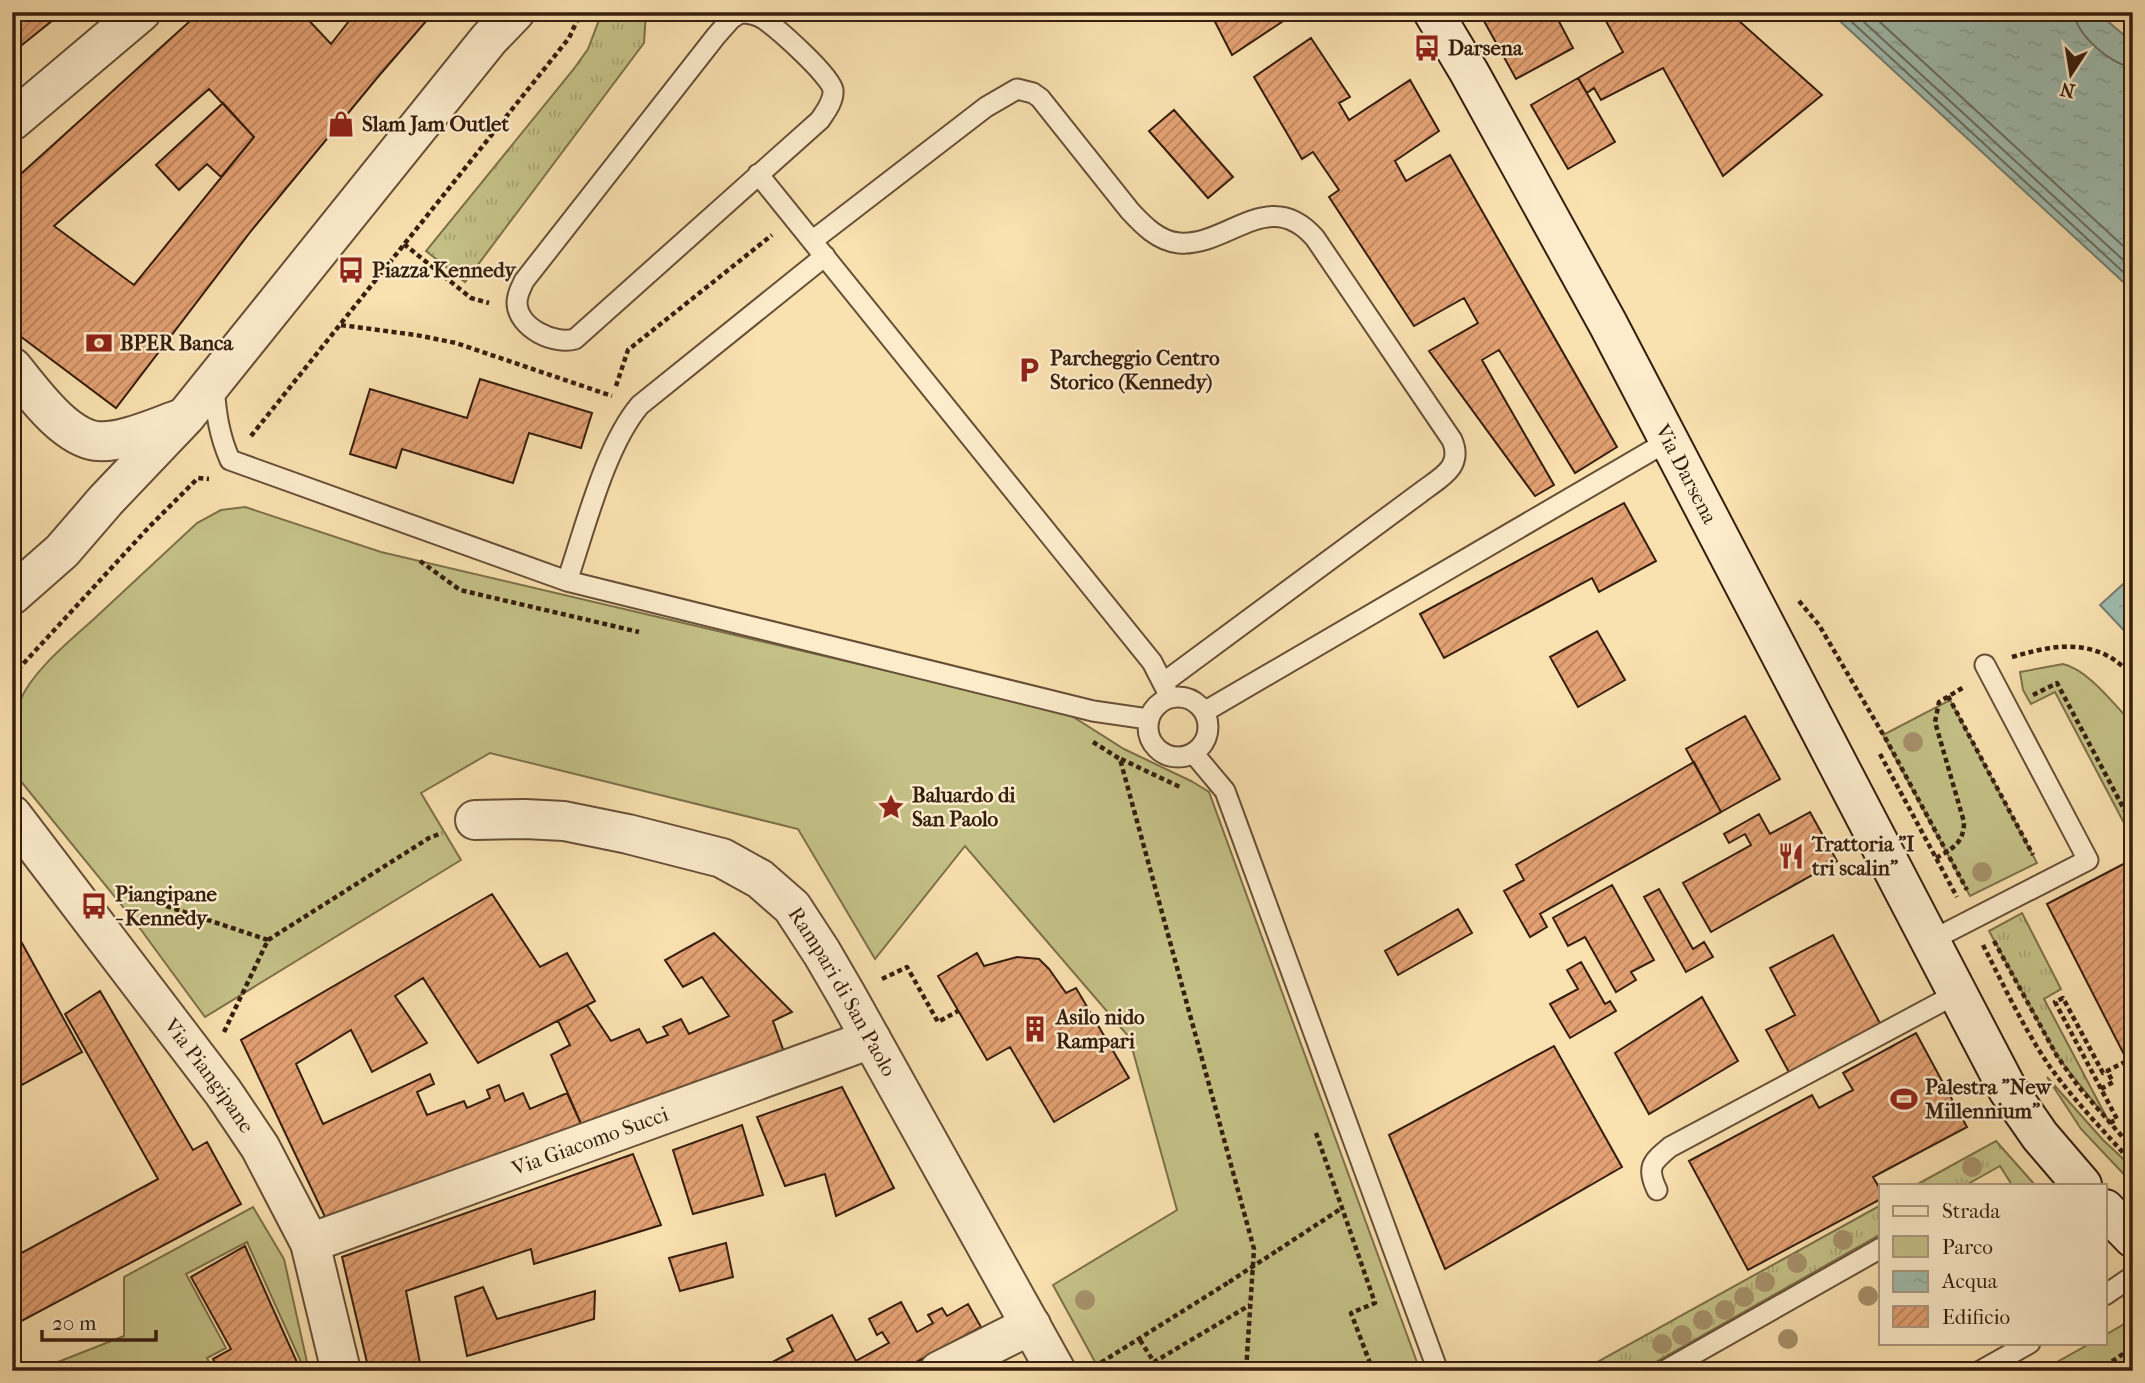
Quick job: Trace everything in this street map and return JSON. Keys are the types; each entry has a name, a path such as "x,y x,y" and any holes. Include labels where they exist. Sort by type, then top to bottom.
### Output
{"street":[{"path":"12,121 141,12"},
{"name":"Via Darsena","path":"1433,12 1574,261 2016,1102 2040,1136 2081,1184"},
{"path":"12,596 62,551 106,500 186,417 500,21"},
{"path":"12,367 53,416 76,433 95,441 114,440 186,417"},
{"name":"Via Piangipane","path":"12,815 260,1147 310,1243 341,1371"},
{"name":"Rampari di San Paolo","path":"475,820 564,821 722,858 760,879 792,908 847,996 1056,1371"},
{"name":"Via Giacomo Succi","path":"310,1243 871,1040"},
{"path":"939,1371 1031,1325"}],"lane":[{"path":"740,13 750,13 764,19 823,72 833,89 832,100 820,120 575,339 555,340 532,327 519,312 518,293 524,281 731,19 740,13"},
{"path":"758,174 812,241 825,256 1153,662 1167,690 1194,701 1205,712 1208,730 1206,740 1194,754 1184,758 1162,754 1154,747 1148,734 1148,719 1167,690 1448,471 1455,462 1457,452 1452,440 1305,227 1284,218 1272,218 1247,222 1190,242 1178,243 1162,238 1142,223 1040,98 1025,89 1017,89 986,107 812,241"},
{"path":"567,581 612,452 629,417 640,405 825,256"},
{"path":"214,382 216,418 230,460 567,581 1093,711 1148,719"},
{"path":"1205,712 1668,441"},
{"path":"1930,941 2088,860 1987,669"},
{"path":"1194,754 1225,791 1438,1371"},
{"path":"1657,1190 1652,1180 1651,1168 1670,1147 1958,993"},
{"path":"1664,1371 1879,1249"},
{"path":"2106,1294 2133,1276"},
{"path":"1980,1371 2028,1344"}],"path":[{"path":"12,676 149,527 198,478 214,479 569,37 580,12"},
{"path":"613,397 628,349 775,232"},
{"path":"404,244 471,298 519,312"},
{"path":"340,325 456,343 640,405"},
{"path":"410,554 460,590 650,634"},
{"path":"1811,627 1791,592 1819,625 1887,741 1947,852 2032,1037 2076,1100 2133,1161"},
{"path":"1936,858 1957,845 1964,830 1935,722 1939,702 1987,669 2044,648 2077,645 2106,655 2133,675"},
{"path":"2007,708 2057,683 2133,826"},
{"path":"1948,696 2037,863 2077,841"},
{"path":"1092,741 1120,759 1179,786 1188,793"},
{"path":"1874,744 1936,858 1975,917 2057,1056 2133,1149"},
{"path":"1120,759 1254,1250 1246,1371"},
{"path":"222,1037 268,940 429,838 475,820"},
{"path":"167,907 268,940"},
{"path":"847,996 906,967 938,1022 958,1011"},
{"path":"2110,1123 2117,1119 2055,1002 2063,998 2103,1073 2127,1061"},
{"path":"2101,1089 2113,1082 2107,1071"},
{"path":"1315,1130 1375,1303 1351,1313 1373,1371"},
{"path":"1087,1371 1140,1340 1342,1208"},
{"path":"1140,1340 1154,1362 1250,1305"},
{"path":"2098,1371 2133,1347"}],"green space":[{"path":"602,12 646,12 644,43 465,282 426,251 573,70 588,49"},
{"path":"245,507 381,552 1067,713 1124,749 1209,792 1418,1365 1417,1371 1100,1371 1053,1285 1177,1210 1129,1037 965,846 875,959 798,829 490,753 421,793 461,860 205,1017 133,919 19,779 14,759 13,730 16,711 33,678 64,646 197,523 221,510"},
{"path":"2063,664 2092,681 2133,724 2133,840 2055,692 2031,704 2023,690 2020,672"},
{"path":"1950,700 2037,863 1970,896 1883,735"},
{"path":"2022,913 2061,989 2044,999 2108,1120 2057,1056 1989,931"},
{"path":"2047,1077 2103,1140 2133,1168 2133,1184 2081,1129"},
{"path":"1996,1141 2034,1184 2011,1184 2000,1166 1968,1184 1918,1184"},
{"path":"1879,1206 1879,1235 1640,1371 1581,1371"},
{"path":"253,1207 284,1259 309,1371 305,1371 247,1242 186,1274 226,1348 207,1358 213,1371 35,1371 124,1336 124,1277"},
{"path":"2133,1319 2133,1371 2041,1371 2089,1344 2106,1344 2106,1334"}],"water":[{"path":"1830,12 2097,12 2133,43 2133,291"},
{"path":"2133,575 2133,640 2100,605"}],"building":[{"path":"12,12 46,12 53,20 12,53"},
{"path":"200,12 301,12 331,44 356,12 434,12 251,231 116,408 12,330 12,182","holes":["209,89 254,137 134,285 54,226"]},
{"path":"1210,12 1297,12 1232,55"},
{"path":"1479,12 1554,12 1573,48 1516,79"},
{"path":"1601,12 1729,12 1822,95 1723,176 1663,68 1601,100 1594,88 1587,93 1578,78 1623,52"},
{"path":"1311,38 1350,97 1339,103 1349,120 1410,80 1439,131 1395,161 1406,181 1450,155 1617,447 1575,473 1499,350 1482,360 1554,485 1535,496 1429,351 1478,323 1464,298 1414,326 1329,197 1339,190 1313,152 1302,159 1254,77"},
{"path":"1578,78 1615,142 1568,169 1531,105"},
{"path":"223,103 254,137 221,177 207,164 179,190 156,165"},
{"path":"1174,110 1233,177 1208,198 1149,131"},
{"path":"480,379 592,413 581,448 529,433 513,483 402,449 396,468 350,454 370,389 467,418"},
{"path":"1624,503 1656,561 1599,592 1592,578 1444,658 1420,614"},
{"path":"1597,631 1625,680 1578,707 1550,657"},
{"path":"1745,716 1780,779 1721,812 1686,749"},
{"path":"1694,762 1721,812 1540,914 1547,927 1530,937 1504,891 1524,880 1516,865"},
{"path":"1810,812 1837,861 1711,932 1683,883 1751,845 1745,834 1729,843 1724,834 1759,814 1770,834"},
{"path":"2133,859 2133,1072 2047,904"},
{"path":"1612,885 1654,960 1631,972 1636,980 1616,992 1585,937 1568,946 1553,918"},
{"path":"1659,889 1693,949 1704,942 1713,957 1686,972 1644,897"},
{"path":"492,894 540,967 567,953 595,1001 478,1063 423,978 395,996 427,1043 372,1072 351,1030 296,1064 323,1124 430,1074 434,1084 417,1092 427,1115 464,1101 467,1108 490,1098 487,1090 499,1085 505,1101 523,1093 530,1109 567,1093 582,1126 326,1219 241,1040"},
{"path":"1458,909 1472,933 1398,975 1385,951"},
{"path":"12,925 82,1052 22,1085 12,1066"},
{"path":"714,933 792,1012 773,1021 785,1055 582,1126 551,1055 570,1045 558,1021 587,1005 611,1041 639,1029 647,1043 668,1035 663,1027 681,1019 689,1034 729,1016 702,977 683,987 665,960"},
{"path":"1833,935 1882,1027 1791,1076 1766,1030 1795,1015 1770,968"},
{"name":"Asilo nido Rampari","path":"977,953 984,966 1017,957 1039,959 1066,993 1076,988 1129,1078 1054,1122 1010,1047 987,1060 938,976"},
{"path":"1581,962 1605,1004 1610,1001 1616,1011 1570,1038 1550,1004 1578,989 1567,970"},
{"path":"100,991 193,1150 207,1142 241,1204 12,1326 12,1258 158,1179 65,1014"},
{"path":"1702,997 1738,1061 1649,1114 1615,1053"},
{"path":"1916,1033 1967,1127 1873,1177 1879,1188 1879,1200 1748,1270 1689,1161 1812,1095 1819,1108 1853,1090 1843,1073"},
{"path":"1554,1046 1622,1167 1445,1269 1389,1135"},
{"path":"2133,1072 2133,1093 2125,1078"},
{"path":"842,1087 894,1188 836,1216 825,1174 785,1186 757,1117"},
{"path":"742,1125 763,1195 693,1214 673,1150"},
{"path":"633,1154 661,1225 534,1264 531,1249 406,1291 421,1368 442,1363 444,1371 369,1371 342,1257"},
{"path":"726,1243 733,1277 680,1291 669,1258"},
{"path":"245,1246 301,1371 219,1371 213,1359 231,1349 191,1277"},
{"path":"483,1287 497,1319 595,1291 594,1319 467,1356 455,1297"},
{"path":"901,1302 917,1332 933,1323 928,1315 942,1308 947,1316 968,1304 981,1327 900,1371 756,1371 793,1351 787,1339 832,1315 856,1361 889,1343 882,1332 877,1335 869,1319"}],"place":[{"name":"Darsena","path":"1427,48"},
{"name":"Slam Jam Outlet","path":"341,124"},
{"name":"Piazza Kennedy","path":"351,270"},
{"name":"BPER Banca","path":"99,343"},
{"name":"Parcheggio Centro Storico (Kennedy)","path":"1029,370"},
{"name":"Baluardo di San Paolo","path":"891,807"},
{"name":"Trattoria \"I tri scalin\"","path":"1791,856"},
{"name":"Piangipane - Kennedy","path":"94,906"},
{"name":"Asilo nido Rampari","path":"1035,1029"},
{"name":"Palestra \"New Millennium\"","path":"1904,1099"}]}
